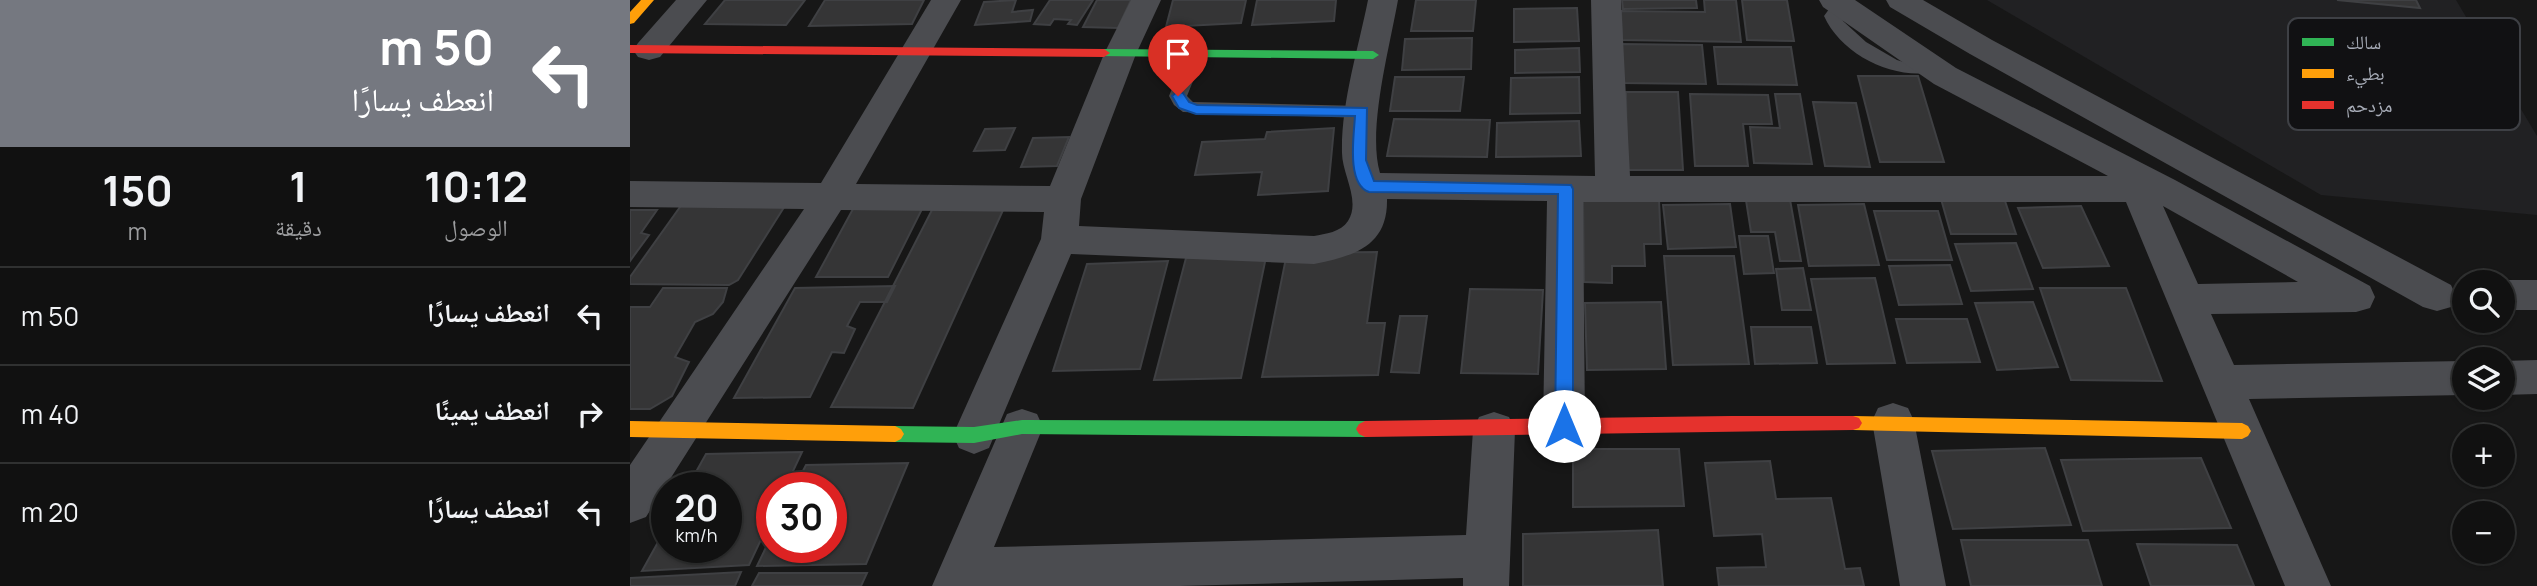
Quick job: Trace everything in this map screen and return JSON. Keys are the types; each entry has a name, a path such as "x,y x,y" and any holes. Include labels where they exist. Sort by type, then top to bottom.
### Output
{"street":[{"path":"630,20 648,0"},
{"path":"639,49 692,0"},
{"path":"630,503 830,198 946,0"},
{"path":"974,435 1059,239 1063,199 1120,54 1146,0"},
{"path":"1059,239 1314,250 1341,244 1357,236 1367,222 1371,195 1359,160 1362,112 1383,0"},
{"path":"1606,0 1613,189"},
{"path":"1901,0 1982,47 2451,296"},
{"path":"1837,2 1932,66 2150,188 2356,297"},
{"path":"639,49 917,49 1120,54 1373,55"},
{"path":"1369,187 2150,188"},
{"path":"2150,188 2186,299 2308,586"},
{"path":"1564,426 1565,189"},
{"path":"630,194 1063,199"},
{"path":"2515,295 2537,295"},
{"path":"2186,299 2451,296"},
{"path":"2515,378 2537,377"},
{"path":"2221,382 2452,378"},
{"path":"1893,421 1923,586"},
{"path":"630,429 974,435 1022,427 1494,430 1564,426 1893,421 2242,431"},
{"path":"1022,427 958,578 1486,571 1494,430"}],"lane":[{"path":"1195,54 1178,96 1189,108 1362,112"}],"shaded area":[{"path":"1987,0 2456,0 2467,18 2288,18 2288,130 2520,130 2520,107 2537,136 2537,215 2321,195"}],"building":[{"path":"725,0 805,0 786,25 705,24"},
{"path":"825,0 924,0 912,24 809,26"},
{"path":"1016,0 1012,12 1033,10 1030,21 975,25 984,2"},
{"path":"1050,0 1093,0 1077,25 1068,24 1071,20 1054,19 1050,25 1034,24"},
{"path":"1097,0 1131,0 1118,28 1083,27"},
{"path":"1173,0 1246,0 1241,23 1166,27"},
{"path":"1257,0 1336,0 1334,21 1252,25"},
{"path":"1416,0 1476,0 1473,31 1411,31"},
{"path":"1622,0 1696,0 1697,8 1623,9"},
{"path":"1704,0 1736,0 1741,42 1622,40 1621,11 1705,12"},
{"path":"1742,0 1787,0 1794,41 1747,40"},
{"path":"2337,0 2416,0 2420,8"},
{"path":"1577,8 1579,41 1514,42 1514,9"},
{"path":"1472,38 1471,69 1402,70 1405,39"},
{"path":"1621,44 1702,45 1706,84 1622,83"},
{"path":"1714,47 1791,47 1797,85 1718,84"},
{"path":"1579,48 1580,72 1515,73 1515,50"},
{"path":"1858,76 1918,76 1944,162 1880,162"},
{"path":"1395,77 1464,77 1460,111 1390,111"},
{"path":"1579,77 1580,113 1510,114 1511,78"},
{"path":"1626,92 1678,92 1683,170 1627,170"},
{"path":"1690,94 1768,95 1772,124 1743,124 1748,166 1695,166"},
{"path":"1775,94 1800,94 1812,164 1754,163 1750,127 1780,128"},
{"path":"1813,102 1856,103 1870,167 1825,166"},
{"path":"1394,119 1490,120 1487,157 1387,156"},
{"path":"1579,121 1581,156 1496,157 1497,123"},
{"path":"1015,128 1005,150 974,151 985,129"},
{"path":"1334,128 1328,191 1258,195 1262,172 1195,175 1202,142 1265,139 1267,132"},
{"path":"1069,137 1057,166 1021,167 1033,138"},
{"path":"1939,192 2002,192 2016,234 1951,234"},
{"path":"1745,194 1789,194 1801,261 1780,261 1775,232 1751,232"},
{"path":"685,200 788,201 738,280 729,285 630,284 630,277"},
{"path":"1583,200 1659,200 1661,244 1644,244 1645,266 1612,266 1612,283 1584,282"},
{"path":"1730,204 1736,247 1668,249 1663,205"},
{"path":"1864,204 1879,265 1809,266 1798,205"},
{"path":"2081,206 2109,266 2043,268 2018,208"},
{"path":"933,208 1004,208 913,408 831,407"},
{"path":"853,209 922,209 888,277 816,277"},
{"path":"630,210 657,210 641,233 649,235 630,261"},
{"path":"1874,211 1938,211 1952,260 1887,260"},
{"path":"1739,236 1768,236 1774,273 1744,274"},
{"path":"2016,243 2033,289 1971,291 1955,244"},
{"path":"1377,252 1367,323 1385,323 1378,375 1262,377 1287,253"},
{"path":"1664,256 1734,256 1749,364 1673,365"},
{"path":"1266,257 1241,378 1154,380 1186,258"},
{"path":"1168,261 1140,369 1053,371 1087,264"},
{"path":"1950,265 1962,304 1899,305 1889,266"},
{"path":"1803,268 1811,310 1782,310 1776,269"},
{"path":"1875,278 1895,363 1827,364 1811,279"},
{"path":"895,286 887,302 860,302 847,326 855,329 844,353 832,352 810,397 734,398 795,288"},
{"path":"663,288 727,288 723,302 713,314 695,322 675,357 689,362 672,396 650,409 630,409 630,307 650,307"},
{"path":"2040,288 2126,288 2162,381 2071,380"},
{"path":"1470,289 1543,290 1538,374 1461,373"},
{"path":"1661,302 1666,369 1587,370 1585,303"},
{"path":"2033,302 2058,367 1997,370 1975,303"},
{"path":"1400,316 1427,316 1419,373 1391,372"},
{"path":"1896,319 1967,319 1980,362 1907,363"},
{"path":"1751,327 1811,327 1817,363 1755,364"},
{"path":"2045,448 2071,525 1953,529 1932,451"},
{"path":"1573,449 1679,449 1684,506 1573,507"},
{"path":"802,452 793,472 756,472 756,550 749,565 642,571 651,555 651,563 742,563 742,472 696,472 706,454"},
{"path":"2201,458 2231,528 2083,531 2061,460"},
{"path":"1770,461 1776,499 1831,498 1845,569 1860,568 1864,586 1719,586 1717,568 1766,567 1762,534 1714,536 1705,463"},
{"path":"908,463 866,564 757,566 758,563 847,563 847,472 802,472 806,465"},
{"path":"1658,530 1663,586 1523,586 1523,534"},
{"path":"1961,540 2088,540 2102,586 1971,586"},
{"path":"2137,544 2237,545 2254,586 2151,586"},
{"path":"741,572 735,586 630,586 630,578"},
{"path":"759,573 867,573 861,586 752,586"}],"traffic: fast":[{"path":"1104,53 1373,55"},
{"path":"895,434 974,435 1022,427 1365,429"}],"traffic: slow":[{"path":"630,20 648,0"},
{"path":"1853,423 2242,431"},
{"path":"630,429 895,434"}],"traffic: jam":[{"path":"630,49 1104,53"},
{"path":"1365,429 1853,423"}],"route":[{"path":"1178,96 1184,105 1196,109 1362,112 1359,160 1369,187 1565,189 1564,426"}]}
